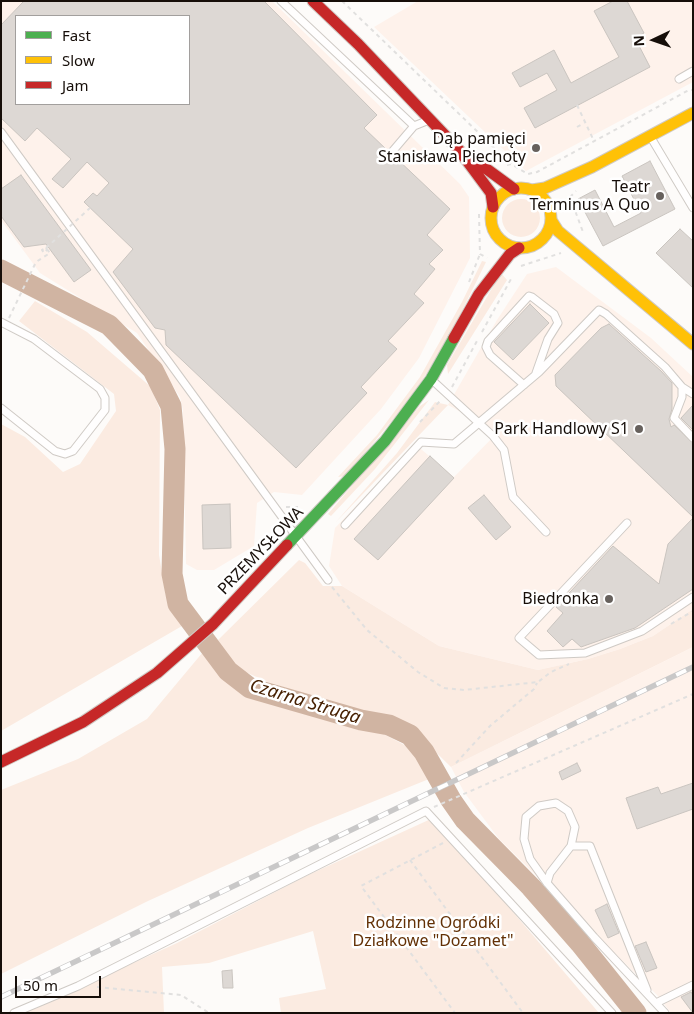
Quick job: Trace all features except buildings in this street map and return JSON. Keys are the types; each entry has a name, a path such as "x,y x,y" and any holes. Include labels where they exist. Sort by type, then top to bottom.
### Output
{"street":[{"path":"313,1 459,150 491,194 493,206"},
{"path":"459,150 514,189 532,190 545,188 592,167 693,113"},
{"path":"537,244 544,237 557,204 592,167"},
{"path":"514,189 498,198 493,206 491,216 496,234 510,246 519,248 537,244 550,244"},
{"path":"532,190 557,204"},
{"path":"557,204 558,231 693,344"},
{"name":"PRZEMYSŁOWA","path":"479,294 496,246 496,234"},
{"name":"PRZEMYSŁOWA","path":"1,762 83,722 120,699 190,646 213,624 369,460 401,422 431,379 479,294 510,254 519,248"},
{"path":"562,252 627,288"}],"lane":[{"path":"281,1 414,126"},
{"path":"679,79 693,71"},
{"path":"391,153 414,126 431,120"},
{"path":"1,132 328,580"},
{"path":"650,136 693,208"},
{"path":"524,385 490,355 486,347 488,341 529,296 554,314 558,323 548,339 535,376"},
{"path":"345,525 421,442 454,444 535,376 599,310 665,366 682,387 693,394"},
{"path":"1,408 55,451 65,454 73,451 105,410 105,398 100,390 34,339 4,323"},
{"path":"431,379 504,450 513,497 546,532"},
{"path":"682,387 682,396 674,418 693,438"},
{"path":"627,523 519,638 539,655 585,653 642,631 693,597"},
{"path":"547,884 550,872 570,846 575,827 568,812 556,803 538,806 526,817 524,839 530,859 547,884 594,938 665,1013"},
{"path":"14,1013 87,981 426,811 612,1013"},
{"path":"570,846 590,846 648,994"},
{"path":"656,1003 693,984"}],"path":[{"path":"342,1 511,164 528,174 538,172 689,90 693,90"},
{"path":"577,105 594,141"},
{"path":"578,126 585,123"},
{"path":"502,169 511,164"},
{"path":"557,204 580,227"},
{"path":"4,323 16,304 36,262 50,252 46,248 90,208"},
{"path":"465,290 480,254 479,208"},
{"path":"515,268 562,252"},
{"path":"480,254 488,258"},
{"path":"277,511 283,508 304,508"},
{"path":"328,580 366,630 418,672 444,688 464,690 538,682"},
{"path":"666,626 693,612"},
{"path":"456,763 490,726 534,689 538,682 551,672 569,664"},
{"path":"441,804 464,792 693,694"},
{"path":"450,838 361,886 455,1013"},
{"path":"410,860 523,1013"},
{"path":"97,987 181,996 210,1013"}],"shaded area":[{"path":"1,1 272,1 460,184 469,197 470,258 419,358 381,409 302,495 274,492 257,503 254,546 214,570 197,570 186,564 183,410 180,397 137,333 40,273 1,220"},
{"path":"418,1 693,1 693,82 526,171 374,27"},
{"path":"556,267 651,338 693,377 693,609 653,636 620,649 588,659 538,670 439,646 342,586 329,566 335,528 415,444 454,477 498,432 448,405 497,320 527,274"},
{"path":"693,647 693,1013 671,1013 657,995 499,839 464,792 451,767"}],"green space":[{"path":"521,199 535,204 540,218 535,232 521,237 507,232 502,218 507,204"},
{"path":"482,261 486,262 450,335 413,395 346,476 338,477 377,435 420,377 462,302"},
{"path":"501,273 507,280 448,374 447,365"},
{"path":"35,301 87,332 151,387 160,410 159,555 166,596 182,626 1,731 1,424 25,437 63,472 80,464 116,411 114,394 19,321"},
{"path":"429,400 375,469 331,516 328,514 420,406"},
{"path":"435,402 448,405 335,523 397,453"},
{"path":"299,560 305,563 323,586 342,586 439,646 538,670 588,659 620,649 653,636 693,609 693,647 451,767 409,726 354,711 268,682 234,667 218,640"},
{"path":"203,652 231,685 258,699 380,732 410,748 429,779 308,828 148,901 1,974 1,790 78,759 147,719"},
{"name":"Rodzinne Ogródki Działkowe \"Dozamet\"","path":"433,818 599,1013 281,1013 279,998 326,989 313,931 209,963 162,967 164,1013 24,1013 177,943 306,876"}],"waterway":[{"name":"Czarna Struga","path":"1,270 109,325 153,370 171,406 175,449 172,574 178,604 228,671 250,688 361,720 389,725 410,735 424,752 451,800 465,820 531,887 580,943 636,1013"}],"railway":[{"path":"1,997 693,667"}],"traffic: fast":[{"path":"287,545 385,441 431,379 454,338"}],"traffic: slow":[{"path":"532,190 545,188 592,167 693,113"},
{"path":"521,188 538,193 546,201 551,218 546,235 538,243 521,248 504,243 496,235 491,218 496,201 504,193 521,188"},
{"path":"551,220 558,231 693,344"}],"traffic: jam":[{"path":"313,1 358,44 459,150 491,193 493,207"},
{"path":"473,159 514,189"},
{"path":"454,338 479,294 510,254 519,248"},
{"path":"1,762 83,722 157,673 213,624 287,545"}],"place":[{"name":"Dąb pamięci Stanisława Piechoty","path":"536,148"},
{"name":"Teatr Terminus A Quo","path":"660,196"},
{"name":"Park Handlowy S1","path":"639,429"},
{"name":"Biedronka","path":"609,599"}]}
